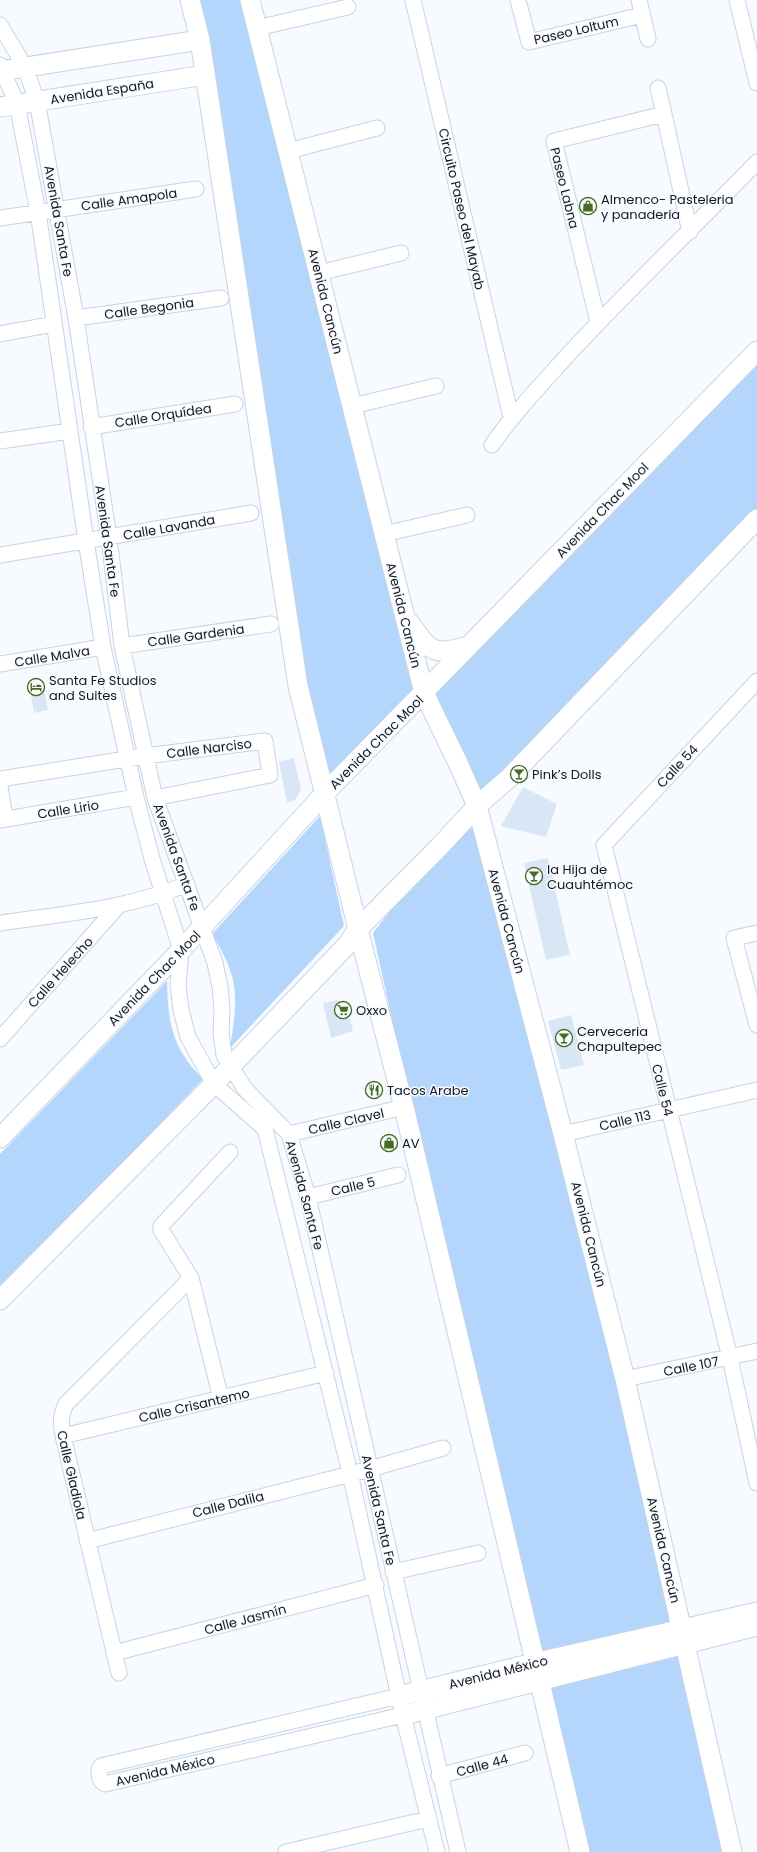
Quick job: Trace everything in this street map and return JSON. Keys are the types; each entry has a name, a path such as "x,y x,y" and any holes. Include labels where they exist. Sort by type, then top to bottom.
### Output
{"main road":[{"path":"190,0 200,40 298,686 325,793 356,939 404,1107 538,1682 580,1852"},
{"name":"Avenida Cancún","path":"250,0 424,694 477,806 563,1134 625,1379 732,1852"},
{"path":"1,69 25,67 200,40"},
{"name":"Avenida España","path":"9,106 205,75"},
{"name":"Avenida Chac Mool","path":"0,1138 181,950 325,793 471,646 757,351"},
{"path":"0,1300 356,939 477,806 509,778 757,519"},
{"path":"404,615 424,644 435,650 446,653 471,646"},
{"name":"Avenida México","path":"403,1715 538,1682 683,1637 757,1612"},
{"name":"Avenida México","path":"399,1696 534,1663 683,1637 757,1626"}],"street":[{"name":"Circuito Paseo del Mayab","path":"413,0 511,417"},
{"name":"Paseo Loltum","path":"518,0 529,42 642,15"},
{"path":"639,0 648,39"},
{"path":"737,0 757,83"},
{"path":"257,28 348,6"},
{"name":"Avenida Santa Fe","path":"0,25 25,67 37,101 76,318 91,427 109,538 122,646 155,798 203,926 215,963 220,986 222,1010 221,1034 224,1055 230,1067 245,1089 289,1134 308,1196 439,1776 458,1852"},
{"name":"Avenida Santa Fe","path":"1,69 9,106 38,212 86,542 103,647 136,797 152,858 181,950 178,985 181,1010 188,1037 214,1084 265,1129 350,1473 376,1585 403,1715 437,1852"},
{"path":"658,88 690,232"},
{"name":"Paseo Labna","path":"598,322 554,141 664,114"},
{"path":"288,151 377,128"},
{"path":"492,445 511,417 598,322 690,232 757,162"},
{"name":"Calle Amapola","path":"0,218 196,189"},
{"path":"319,273 401,253"},
{"name":"Calle Begonia","path":"76,318 221,298"},
{"path":"0,334 54,324"},
{"path":"352,406 436,386"},
{"name":"Calle Orquídea","path":"91,427 235,404"},
{"path":"0,442 70,431"},
{"name":"Calle Lavanda","path":"86,542 251,512"},
{"path":"384,534 467,515"},
{"path":"0,555 86,542"},
{"name":"Calle Gardenia","path":"122,646 271,624"},
{"name":"Calle Malva","path":"0,664 103,647"},
{"name":"Calle 54","path":"757,682 604,844 730,1358 757,1483"},
{"name":"Calle Narciso","path":"145,756 265,740 270,775 155,798"},
{"path":"0,779 145,756"},
{"path":"0,786 3,819"},
{"name":"Calle Lirio","path":"3,819 136,797"},
{"path":"0,923 120,905 164,894 187,884"},
{"name":"Calle Helecho","path":"0,1040 120,905"},
{"path":"757,933 734,938 757,1025"},
{"name":"Calle 113","path":"563,1134 757,1090"},
{"name":"Calle Clavel","path":"289,1134 404,1107"},
{"path":"221,1398 191,1278 162,1234 161,1226 230,1152"},
{"name":"Calle 5","path":"308,1196 398,1175"},
{"name":"Calle Gladiola","path":"119,1673 60,1422 62,1412 66,1404 191,1278"},
{"name":"Calle 107","path":"625,1379 730,1358 757,1351"},
{"name":"Calle Crisantemo","path":"63,1436 326,1373"},
{"name":"Calle Dalila","path":"87,1540 370,1469 443,1448"},
{"path":"393,1572 478,1553"},
{"name":"Calle Jasmín","path":"114,1653 376,1585"},
{"name":"Avenida México","path":"399,1696 101,1766 98,1770 99,1776 101,1782 105,1784 403,1715"},
{"path":"240,1733 244,1751"},
{"name":"Calle 44","path":"439,1776 525,1753"},
{"path":"286,1852 428,1819"}],"shaded area":[{"path":"190,0 251,0 417,693 397,719 330,774 289,623"},
{"path":"757,353 757,513 482,793 457,761 430,694"},
{"path":"320,816 344,926 230,1048 235,1001 234,989 228,964 212,934"},
{"path":"474,827 682,1630 534,1663 373,933 442,844"},
{"path":"167,981 171,1022 178,1045 184,1057 203,1079 0,1291 0,1154"},
{"path":"685,1644 734,1852 581,1852 538,1682"}],"building":[{"path":"42,680 48,710 34,713 29,683"},
{"path":"294,758 301,790 295,800 287,803 279,762"},
{"path":"523,787 557,804 546,837 501,826"},
{"path":"548,858 570,955 546,960 524,863"},
{"path":"338,1000 347,1006 353,1031 331,1038 323,1003"},
{"path":"571,1015 584,1065 561,1070 548,1021"}],"place":[{"name":"Almenco- Pasteleria y panaderia","path":"588,206"},
{"name":"Santa Fe Studios and Suites","path":"36,687"},
{"name":"Pink’s Dolls","path":"519,774"},
{"name":"la Hija de Cuauhtémoc","path":"534,876"},
{"name":"Oxxo","path":"343,1010"},
{"name":"Cerveceria Chapultepec","path":"564,1038"},
{"name":"Tacos Arabe","path":"374,1090"},
{"name":"AV","path":"389,1143"}]}
